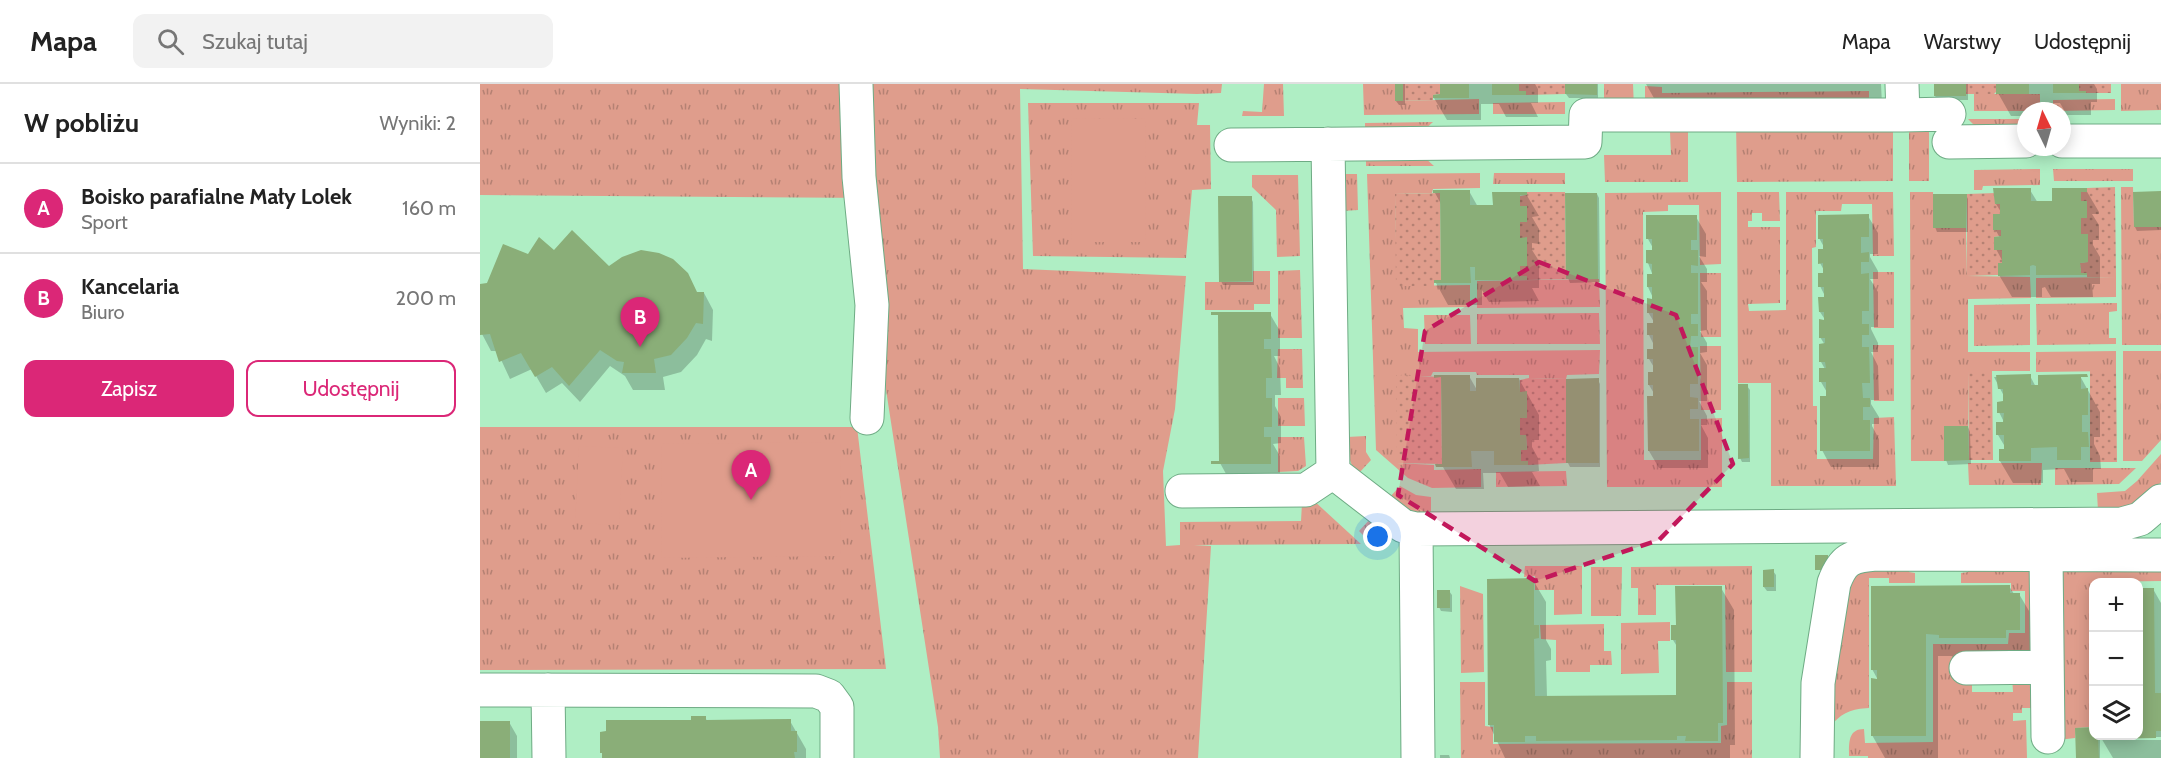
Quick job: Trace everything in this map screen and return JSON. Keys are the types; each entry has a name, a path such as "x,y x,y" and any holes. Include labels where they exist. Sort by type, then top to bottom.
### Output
{"lane":[{"path":"856,84 859,177 872,305 867,418"},
{"path":"1231,145 1586,142 1586,115 1903,99 1949,128 2017,139"},
{"path":"2071,141 2161,141"},
{"path":"1328,144 1333,472"},
{"path":"1182,491 1306,490 1333,472"},
{"path":"1333,472 1402,526 1416,529 2122,524 2140,519 2161,501"},
{"path":"1416,529 1418,758"},
{"path":"1817,758 1818,684 1834,583 1838,571 1846,561 1860,555 1876,554 2161,555"},
{"path":"2046,555 2048,737"},
{"path":"1966,668 2047,667"},
{"path":"480,690 816,691 829,696 837,707 837,758"},
{"path":"548,690 549,758"}],"highlighted area":[{"path":"1539,262 1676,315 1733,464 1659,540 1535,581 1398,495 1425,331"}],"green space":[{"path":"480,84 1222,84 1221,93 1197,94 1020,89 1023,269 1186,276 1175,409 1163,471 1166,546 1180,545 1180,522 1301,521 1302,503 1312,499 1361,544 1194,545 1211,546 1198,758 940,758 938,727 876,325 877,198 480,195"},
{"path":"1264,84 1283,84 1284,116 1242,116 1243,111 1262,112"},
{"path":"1363,84 1395,84 1395,101 1479,99 1479,114 1364,115"},
{"path":"1395,84 1440,84 1440,94 1433,95 1433,100 1395,101"},
{"path":"1519,84 1565,84 1565,94 1526,95 1526,91 1519,91"},
{"path":"1604,84 1633,84 1634,108 1604,108"},
{"path":"1966,84 1996,84 1996,92 1994,94 1966,94"},
{"path":"2079,84 2111,84 2111,93 2086,93 2086,91 2079,91"},
{"path":"2121,84 2161,84 2161,110 2121,111"},
{"path":"1645,86 1662,87 1662,93 1869,91 1869,106 1645,108"},
{"path":"1974,94 2040,94 2040,102 2017,102 2017,111 1974,111"},
{"path":"2115,99 2115,110 2071,111 2071,102 2053,102 2053,100"},
{"path":"1565,102 1565,114 1493,114 1493,103"},
{"path":"1028,103 1199,103 1197,125 1210,125 1211,189 1192,190 1186,258 1033,256"},
{"path":"1072,118 1146,119 1145,242 1071,242"},
{"path":"1968,119 2017,119 2017,128 1975,126"},
{"path":"1433,122 1422,132 1365,132 1365,123"},
{"path":"1909,122 1929,122 1929,181 1909,181"},
{"path":"1736,123 1893,123 1893,181 1737,182"},
{"path":"1605,124 1688,124 1688,182 1605,182 1604,155 1671,155 1670,132 1604,132"},
{"path":"1366,156 1423,156 1434,166 1366,166"},
{"path":"2040,169 2040,185 1983,186 1982,190 1974,190 1974,170"},
{"path":"2053,169 2133,169 2133,181 2054,181"},
{"path":"1480,173 1480,188 1433,189 1432,193 1395,194 1397,286 1470,285 1470,307 1403,308 1404,328 1418,329 1418,352 1600,350 1599,374 1567,375 1566,379 1529,378 1529,375 1477,375 1476,372 1433,372 1431,376 1397,376 1397,463 1434,465 1434,470 1481,469 1481,487 1432,488 1408,478 1376,450 1367,174"},
{"path":"1494,173 1565,173 1565,184 1493,184"},
{"path":"1339,174 1357,174 1358,210 1342,211"},
{"path":"1252,175 1298,175 1300,256 1277,257 1276,210 1252,187"},
{"path":"2115,187 2116,277 2087,277 2087,273 2081,273 2080,263 2088,262 2088,234 2081,234 2081,192 2087,192 2087,188"},
{"path":"2121,187 2133,187 2134,227 2161,227 2161,345 2122,345"},
{"path":"1527,192 1565,192 1566,279 1527,280 1527,276 1520,276 1520,266 1527,265 1527,238 1520,238 1520,222 1527,206 1520,206 1520,196 1526,195"},
{"path":"1721,192 1721,264 1700,265 1699,205 1668,205 1668,211 1643,212 1644,460 1701,460 1701,419 1722,418 1722,487 1607,487 1605,193"},
{"path":"1737,192 1779,192 1780,221 1762,221 1762,213 1752,213 1752,221 1748,221 1748,227 1780,227 1780,303 1748,304 1749,311 1786,310 1786,192 1893,192 1894,256 1873,256 1872,204 1842,204 1841,211 1816,211 1816,247 1812,248 1813,406 1817,406 1817,459 1873,459 1874,418 1894,417 1896,486 1771,486 1771,383 1738,383"},
{"path":"1910,192 1933,192 1933,228 1966,228 1967,276 2030,277 2031,298 1968,299 1968,352 2030,352 2030,371 1968,371 1968,426 1944,426 1944,461 1911,461"},
{"path":"1440,193 1441,280 1434,280 1434,286 1396,286 1395,194"},
{"path":"1995,193 1995,204 2000,204 2000,214 1993,214 2001,230 2001,236 1994,237 1994,250 2002,250 2002,263 1998,264 1998,275 1967,276 1967,194"},
{"path":"1300,270 1302,338 1278,338 1278,271"},
{"path":"1253,271 1270,271 1270,304 1254,304 1254,310 1205,310 1205,282 1253,282"},
{"path":"1873,272 1894,272 1894,328 1874,328"},
{"path":"1700,273 1721,273 1721,337 1701,337"},
{"path":"2116,277 2116,297 2036,298 2036,278"},
{"path":"1599,279 1600,307 1477,308 1477,281"},
{"path":"2117,303 2117,311 2109,312 2109,338 2116,338 2116,344 2037,345 2036,304"},
{"path":"2030,304 2030,345 1974,346 1974,305"},
{"path":"1599,313 1600,344 1477,344 1477,314"},
{"path":"1424,315 1470,315 1471,344 1425,344"},
{"path":"1873,345 1894,345 1894,401 1874,401"},
{"path":"1700,346 1721,346 1721,410 1701,410"},
{"path":"1278,349 1302,349 1303,388 1286,388 1286,378 1277,378"},
{"path":"2116,351 2116,371 2036,372 2036,352"},
{"path":"2123,351 2161,351 2161,440 2142,461 2123,461"},
{"path":"1968,371 1992,371 1993,460 1969,460"},
{"path":"2090,371 2116,371 2117,462 2090,462"},
{"path":"1396,375 1441,377 1442,464 1397,463"},
{"path":"1529,378 1566,379 1566,463 1528,465 1528,461 1521,461 1521,450 1527,449 1526,435 1520,435 1520,418 1526,392 1520,392 1520,380"},
{"path":"1278,398 1304,398 1305,426 1278,426"},
{"path":"480,427 857,427 886,669 480,670"},
{"path":"1366,436 1366,452 1371,460 1360,472 1356,472 1348,455 1347,437"},
{"path":"1278,437 1304,437 1306,466 1298,471 1278,472"},
{"path":"840,442 841,556 662,558 661,444"},
{"path":"579,446 623,448 619,525 575,523"},
{"path":"2161,454 2161,482 2145,498 2127,508 2098,511 2097,493 2125,491"},
{"path":"1968,463 2042,463 2041,485 1969,485"},
{"path":"2055,468 2136,468 2119,484 2055,485"},
{"path":"1566,471 1567,486 1496,487 1496,472"},
{"path":"1400,486 1416,495 1431,497 1431,516 1415,515 1389,498"},
{"path":"1371,518 1402,536 1365,537 1359,531"},
{"path":"1909,561 1909,572 1915,573 1915,583 1889,583 1889,578 1869,578 1869,708 1848,712 1839,717 1831,726 1844,576"},
{"path":"1968,561 2034,568 2034,650 1972,676 1972,692 2013,692 2012,676 2029,684 2040,699 2035,708 2022,708 2022,713 2013,713 2013,721 2026,720 2027,758 1849,756 1852,734 1864,729 1865,743 1933,742 1933,644 2008,644 2009,633 2025,633 2025,591 2011,591 2011,583 1961,583 1961,573 1968,572"},
{"path":"2161,562 2161,581 2143,581 2143,578 2089,578 2089,727 2076,728 2075,738 2058,740 2060,571"},
{"path":"1525,566 1582,566 1582,614 1554,615 1554,590 1535,590 1535,576 1524,577"},
{"path":"1752,566 1752,672 1726,672 1725,585 1656,585 1656,615 1638,615 1638,588 1631,588 1631,567"},
{"path":"1591,567 1622,567 1621,616 1591,616"},
{"path":"1460,586 1483,594 1484,672 1461,673"},
{"path":"1670,622 1670,641 1658,641 1659,673 1621,674 1621,623"},
{"path":"1604,624 1604,651 1611,651 1612,665 1590,665 1590,672 1556,672 1556,640 1541,639 1540,625"},
{"path":"1460,682 1485,682 1485,726 1493,727 1493,744 1721,743 1721,726 1727,725 1727,682 1752,682 1752,758 1461,758"}],"building":[{"path":"1395,84 1403,84 1403,101 1395,101"},
{"path":"1440,84 1469,84 1469,98 1433,98 1433,95 1440,94"},
{"path":"1492,84 1519,84 1519,91 1526,91 1526,95 1492,95"},
{"path":"1565,84 1597,84 1597,95 1565,94"},
{"path":"1934,84 1966,84 1966,96 1934,96"},
{"path":"1996,84 2029,84 2029,94 1996,94"},
{"path":"2053,84 2079,84 2079,91 2086,91 2086,93 2053,93"},
{"path":"1993,188 2031,188 2031,201 2052,201 2052,188 2087,188 2087,192 2081,192 2081,201 2087,201 2087,218 2081,218 2081,234 2088,234 2088,262 2080,263 2081,273 2087,273 2087,275 2036,275 2036,266 2033,265 2030,266 2030,275 1998,276 1998,263 2002,263 2002,250 1994,250 1994,237 2001,236 2001,230 1993,230 1993,214 2000,214 2000,204 1995,204"},
{"path":"1433,190 1470,190 1470,205 1493,205 1492,192 1527,192 1527,195 1520,195 1520,206 1527,206 1527,222 1520,222 1520,238 1527,237 1527,266 1520,266 1520,276 1527,276 1527,280 1475,280 1475,267 1470,267 1471,283 1434,283 1434,280 1441,280 1440,193 1433,193"},
{"path":"2161,191 2161,227 2134,227 2133,192"},
{"path":"1565,193 1597,193 1598,279 1566,279"},
{"path":"1933,194 1967,194 1966,228 1933,228"},
{"path":"1218,196 1252,196 1252,281 1219,282"},
{"path":"1869,214 1869,237 1861,237 1861,253 1869,252 1869,262 1861,262 1861,274 1869,273 1869,311 1862,311 1862,324 1869,324 1869,335 1862,335 1862,347 1869,347 1870,383 1862,383 1863,398 1870,398 1870,407 1863,407 1863,420 1870,420 1870,451 1820,451 1820,396 1826,396 1826,382 1819,382 1819,368 1826,368 1825,362 1819,362 1819,344 1825,343 1825,338 1819,338 1819,319 1824,320 1824,312 1819,312 1818,297 1824,297 1824,287 1818,287 1818,273 1823,273 1823,263 1818,264 1818,249 1823,249 1823,239 1818,239 1818,215"},
{"path":"1646,215 1697,215 1697,240 1691,240 1691,250 1698,250 1698,266 1691,265 1691,273 1698,273 1698,314 1691,314 1691,324 1698,324 1698,336 1691,336 1690,347 1698,347 1698,384 1690,384 1690,397 1698,398 1698,409 1690,409 1690,419 1699,419 1699,451 1648,451 1647,396 1653,396 1653,385 1648,385 1648,372 1653,372 1653,359 1647,359 1647,349 1653,349 1653,335 1647,335 1647,323 1653,323 1653,313 1647,313 1647,298 1652,299 1652,287 1647,287 1647,274 1652,274 1652,264 1646,263 1646,250 1652,250 1652,239 1646,239"},
{"path":"572,230 609,266 622,257 641,250 659,253 673,259 688,273 697,292 704,292 703,324 696,323 687,338 671,355 654,359 656,373 622,373 624,362 617,361 600,350 569,386 552,367 535,377 521,353 499,362 490,334 480,335 480,284 487,283 503,244 528,254 539,237 554,250"},
{"path":"1211,312 1271,312 1271,339 1264,339 1264,349 1271,349 1272,378 1266,378 1266,398 1272,398 1272,427 1264,427 1264,437 1271,437 1271,464 1211,464 1211,461 1219,461 1218,315 1211,315"},
{"path":"2031,374 2031,385 2038,385 2038,375 2087,374 2088,377 2081,377 2081,389 2088,388 2088,415 2082,415 2082,432 2088,432 2089,447 2081,447 2081,460 2057,460 2057,447 2031,448 2031,461 1999,461 1999,449 2004,449 2004,435 1996,435 1996,422 2003,422 2004,413 1997,413 1997,402 2003,401 2003,389 1998,389 1996,375"},
{"path":"1434,375 1470,375 1470,391 1476,391 1476,378 1519,378 1520,392 1527,391 1527,418 1520,418 1520,435 1526,435 1527,450 1521,450 1521,461 1528,461 1528,465 1494,465 1494,451 1471,451 1472,467 1436,467 1435,464 1442,464 1441,377 1434,378"},
{"path":"1599,378 1599,463 1566,463 1566,379"},
{"path":"1738,384 1748,384 1749,458 1738,459"},
{"path":"1944,426 1968,426 1969,460 1944,461"},
{"path":"1815,555 1828,555 1828,570 1815,570"},
{"path":"1774,569 1774,587 1763,587 1763,570"},
{"path":"1534,578 1534,625 1539,625 1539,638 1534,639 1535,696 1676,695 1676,640 1671,640 1671,625 1676,625 1675,586 1722,586 1723,723 1718,723 1718,741 1685,741 1686,736 1677,736 1677,740 1536,741 1536,736 1525,736 1525,742 1494,742 1494,725 1488,725 1487,579"},
{"path":"2010,585 2010,593 2020,593 2020,630 2006,630 2006,638 1939,638 1939,635 1926,634 1926,736 1871,736 1871,678 1877,679 1877,670 1871,670 1871,586"},
{"path":"2143,588 2154,588 2155,693 2161,693 2161,731 2156,731 2156,738 2143,738"},
{"path":"1437,590 1450,590 1450,608 1437,608"},
{"path":"691,716 706,716 706,720 791,719 791,731 797,731 795,758 602,758 600,732 606,731 606,720 691,720"},
{"path":"480,721 510,721 510,758 480,758"},
{"path":"2089,727 2089,740 2098,740 2099,758 2076,758 2075,728"}],"place":[{"name":"Kancelaria","path":"640,347"},
{"name":"Boisko parafialne Mały Lolek","path":"751,500"}]}
